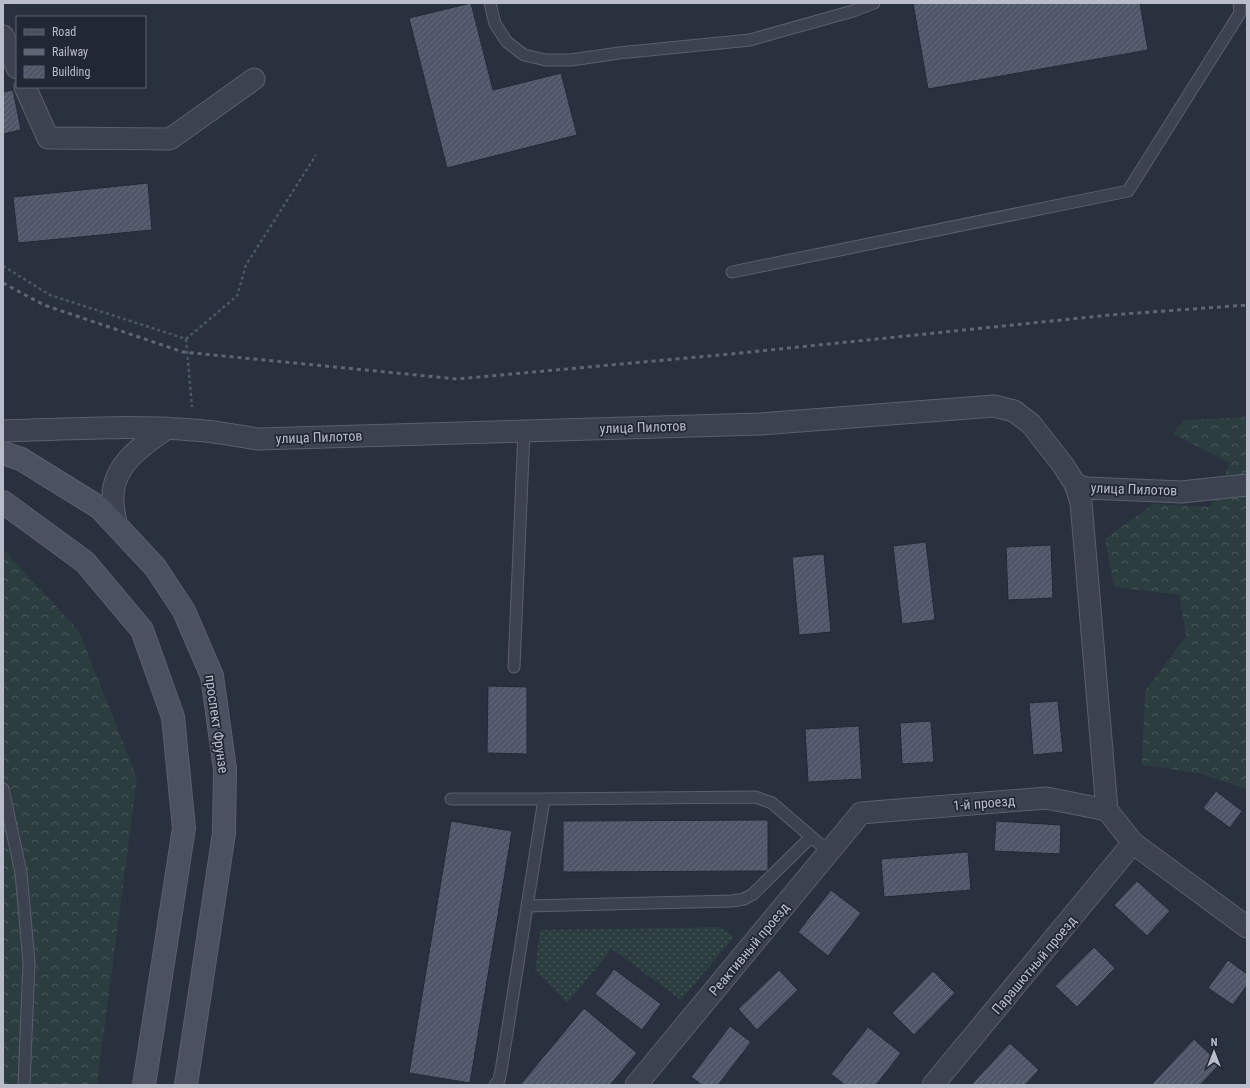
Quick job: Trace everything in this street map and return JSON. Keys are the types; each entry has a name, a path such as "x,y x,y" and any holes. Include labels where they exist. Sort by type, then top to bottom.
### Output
{"main road":[{"name":"проспект Фрунзе","path":"3,453 21,459 100,508 116,525 155,567 184,611 212,676 225,769 224,833 186,1085"},
{"path":"3,502 85,562 142,630 173,717 184,828 144,1085"}],"street":[{"path":"3,36 16,66"},
{"path":"25,88 48,138 170,139 254,79"},
{"name":"улица Пилотов","path":"3,431 102,427 167,428 194,430 259,439 760,424 994,406 1014,411 1031,424 1063,465 1075,484 1086,488 1182,492 1247,485"},
{"path":"116,525 113,494 118,472 132,454 167,428"},
{"path":"1075,484 1081,502 1107,810 1134,843 1247,927"},
{"name":"1-й проезд","path":"861,813 1046,798 1107,810"},
{"name":"Реактивный проезд","path":"636,1085 861,813"},
{"name":"Парашютный проезд","path":"933,1085 1134,843"}],"lane":[{"path":"490,3 495,24 507,42 524,55 546,60 571,60 619,53 750,40 853,11 874,3"},
{"path":"732,272 1128,191 1240,13 1239,3"},
{"path":"514,667 524,431"},
{"path":"3,789 21,874 29,962 24,1085"},
{"path":"451,799 756,797 772,803 829,852"},
{"path":"495,1085 499,1080 501,1071 544,799"},
{"path":"527,906 732,901 744,899 753,894 811,837"}],"path":[{"path":"186,339 237,296 246,265 316,155"},
{"path":"3,266 50,295 186,339"},
{"path":"186,339 194,430"}],"green space":[{"path":"1247,417 1247,789 1198,773 1142,765 1145,691 1186,636 1179,595 1114,587 1105,539 1153,504 1210,507 1230,463 1173,434 1184,420"},
{"path":"3,549 79,631 137,778 97,1085 3,1085"},
{"path":"721,927 734,937 681,1000 612,949 567,1003 535,970 540,930"}],"building":[{"path":"471,3 493,90 561,73 577,135 447,168 409,18"},
{"path":"913,3 1140,3 1148,50 928,89"},
{"path":"13,90 21,130 3,134 3,92"},
{"path":"148,183 152,230 18,243 13,197"},
{"path":"926,542 935,620 902,624 893,546"},
{"path":"1051,545 1053,598 1008,600 1006,547"},
{"path":"824,554 831,632 799,635 792,557"},
{"path":"488,686 527,687 527,754 487,753"},
{"path":"1058,701 1063,752 1033,755 1029,703"},
{"path":"931,721 934,762 902,764 900,723"},
{"path":"859,726 862,779 808,782 805,729"},
{"path":"1216,791 1242,811 1230,828 1203,808"},
{"path":"768,820 768,871 563,872 563,821"},
{"path":"451,821 512,831 470,1083 409,1073"},
{"path":"996,821 1061,825 1060,854 994,851"},
{"path":"968,852 971,890 884,897 881,859"},
{"path":"1137,881 1170,911 1147,936 1114,905"},
{"path":"831,890 861,913 828,956 798,932"},
{"path":"1094,947 1115,968 1077,1007 1055,986"},
{"path":"1228,960 1247,974 1247,985 1233,1005 1208,988"},
{"path":"614,969 661,1004 642,1030 595,994"},
{"path":"779,970 798,990 757,1030 738,1009"},
{"path":"933,971 955,993 914,1035 892,1013"},
{"path":"584,1008 637,1053 610,1085 520,1085"},
{"path":"730,1026 751,1042 718,1085 702,1085 691,1077"},
{"path":"868,1027 901,1053 876,1085 845,1085 831,1074"},
{"path":"1194,1039 1220,1064 1200,1085 1151,1085"},
{"path":"1010,1043 1039,1070 1025,1085 971,1085"}],"railway":[{"path":"3,283 44,305 183,352 457,379 731,354 1110,315 1247,305"}]}
